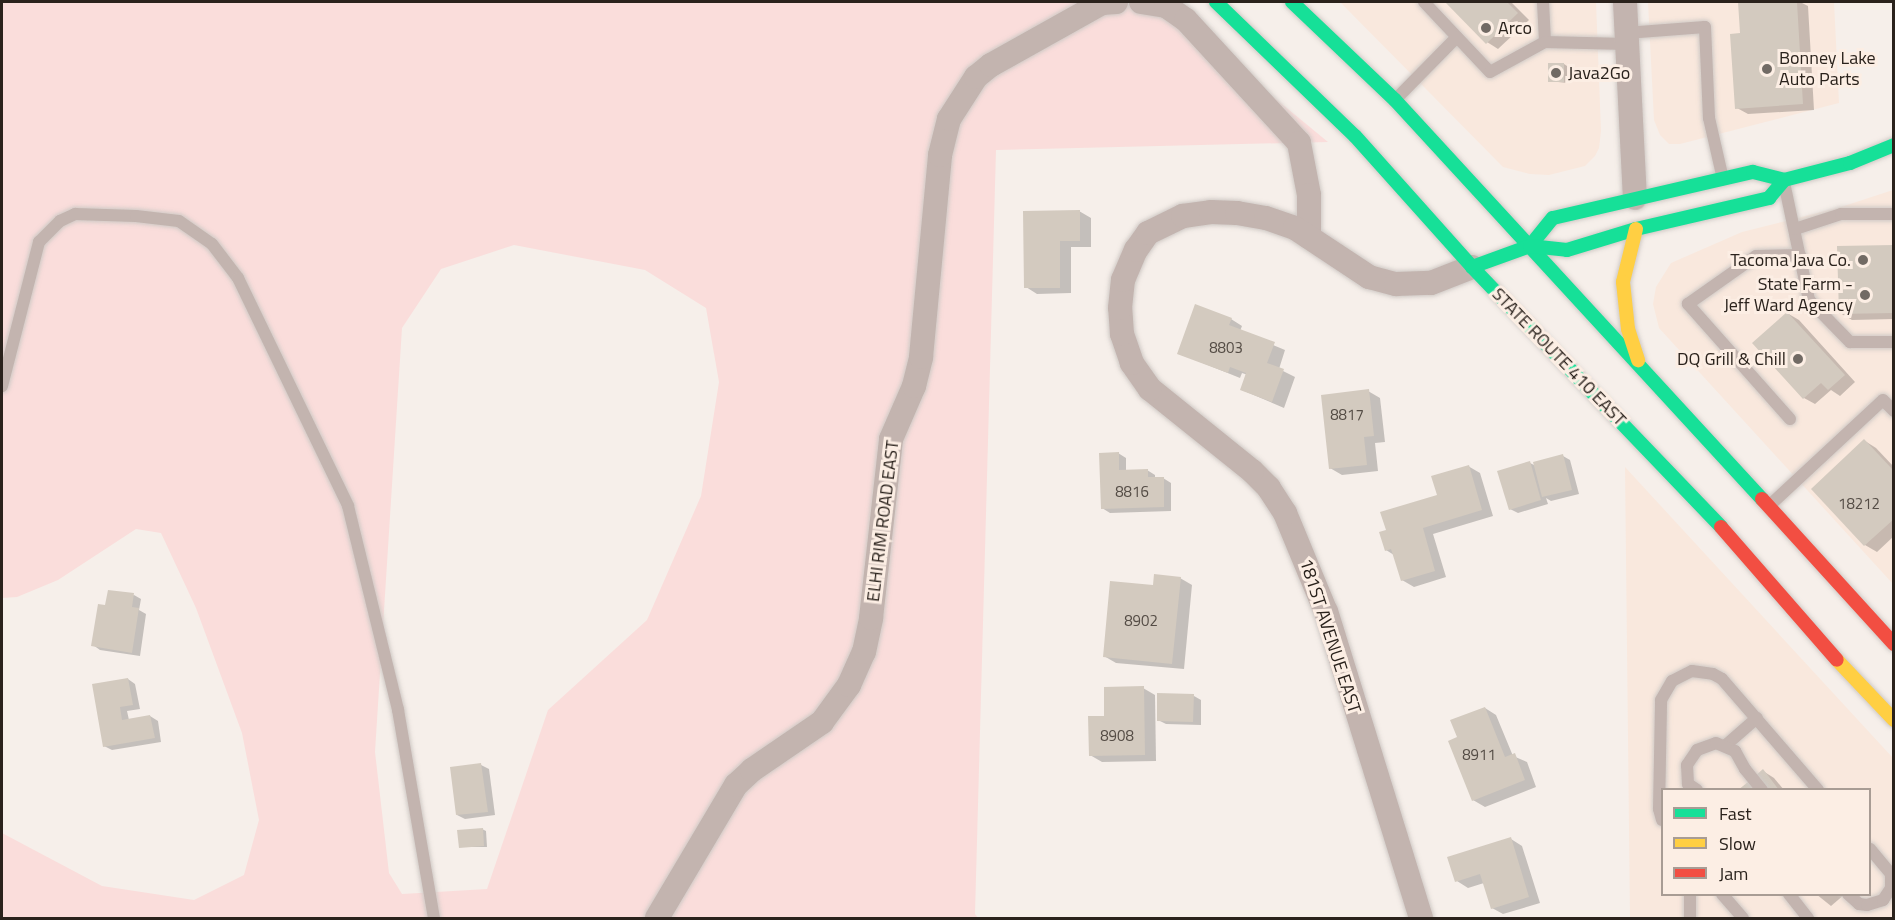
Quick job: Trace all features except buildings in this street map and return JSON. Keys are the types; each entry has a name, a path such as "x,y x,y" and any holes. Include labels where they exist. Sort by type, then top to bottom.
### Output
{"main road":[{"name":"STATE ROUTE 410 EAST","path":"1216,2 1355,136 1472,267 1729,535 1856,682 1893,720"},
{"path":"1292,2 1395,100 1638,362 1893,644"},
{"path":"1530,246 1553,218 1754,172 1784,180 1850,163 1893,145"},
{"path":"1472,267 1530,246 1567,250 1636,229 1769,198 1784,180"},
{"path":"1636,229 1623,282 1628,329 1638,362"}],"street":[{"name":"ELHI RIM ROAD EAST","path":"657,918 736,785 752,770 822,722 849,685 864,652 871,618 891,439 914,386 921,357 940,154 949,119 976,77 991,65 1102,3 1116,2"},
{"path":"1141,2 1166,6 1186,20 1299,142 1309,195 1309,237"},
{"path":"1625,2 1635,198"},
{"name":"181ST AVENUE EAST","path":"1421,918 1326,612 1285,513 1269,488 1252,471 1150,390 1132,363 1122,334 1123,280 1142,241 1148,233 1164,223 1183,216 1237,213 1266,218 1295,228 1369,277 1396,284 1431,283 1472,267"}],"lane":[{"path":"1424,2 1490,72 1545,42 1626,38 1705,27 1709,118 1723,179"},
{"path":"1543,2 1545,42"},
{"path":"1395,100 1457,37"},
{"path":"1784,180 1809,300 1850,342 1893,342"},
{"path":"2,386 39,242 60,221 75,214 136,216 179,221 212,244 238,279 348,506 398,710 434,918"},
{"path":"1794,230 1840,214 1893,214"},
{"path":"1790,419 1688,304 1756,256 1800,255"},
{"path":"1769,506 1883,400 1893,411"},
{"path":"1661,816 1659,808 1661,700 1672,681 1692,671 1713,674 1730,686 1817,788"},
{"path":"1726,745 1757,718"},
{"path":"1695,788 1688,784 1686,775 1691,756 1707,745 1726,745 1735,751 1745,769 1761,788"},
{"path":"1850,896 1859,904 1867,905 1883,900 1891,888 1891,874 1871,851"},
{"path":"1690,896 1690,918"},
{"path":"1724,896 1743,918"},
{"path":"1791,896 1808,918"}],"shaded area":[{"path":"2,2 1158,2 1328,142 996,150 975,914 978,918 2,918 2,833 102,886 194,900 244,875 259,820 242,733 196,608 161,533 136,529 58,580 17,597 2,598","holes":["514,245 645,270 706,308 719,382 701,496 647,620 548,710 487,889 402,894 389,873 375,752 402,328 441,269"]},
{"path":"1340,2 1596,2 1601,131 1599,148 1595,156 1585,166 1549,175 1530,174 1503,167"},
{"path":"1648,2 1834,2 1839,103 1680,144 1669,144 1660,135 1654,120"},
{"path":"1893,190 1893,584 1659,328 1653,304 1656,287 1671,263 1742,232 1841,207"},
{"path":"1625,467 1893,758 1893,918 1630,918"}],"traffic: fast":[{"path":"1216,2 1355,136 1472,267 1721,527"},
{"path":"1292,2 1395,100 1762,499"},
{"path":"1530,246 1553,218 1753,172 1784,180 1850,163 1894,145"},
{"path":"1472,267 1530,246 1567,250 1636,229 1769,198 1784,180"}],"traffic: slow":[{"path":"1636,229 1623,282 1628,329 1638,360"},
{"path":"1837,660 1894,720"}],"traffic: jam":[{"path":"1762,499 1894,644"},
{"path":"1721,527 1837,660"}],"place":[{"name":"Arco","path":"1486,28"},
{"name":"Bonney Lake Auto Parts","path":"1767,69"},
{"name":"Java2Go","path":"1556,73"},
{"name":"Tacoma Java Co.","path":"1863,260"},
{"name":"State Farm - Jeff Ward Agency","path":"1865,295"},
{"name":"DQ Grill & Chill","path":"1798,359"}]}
